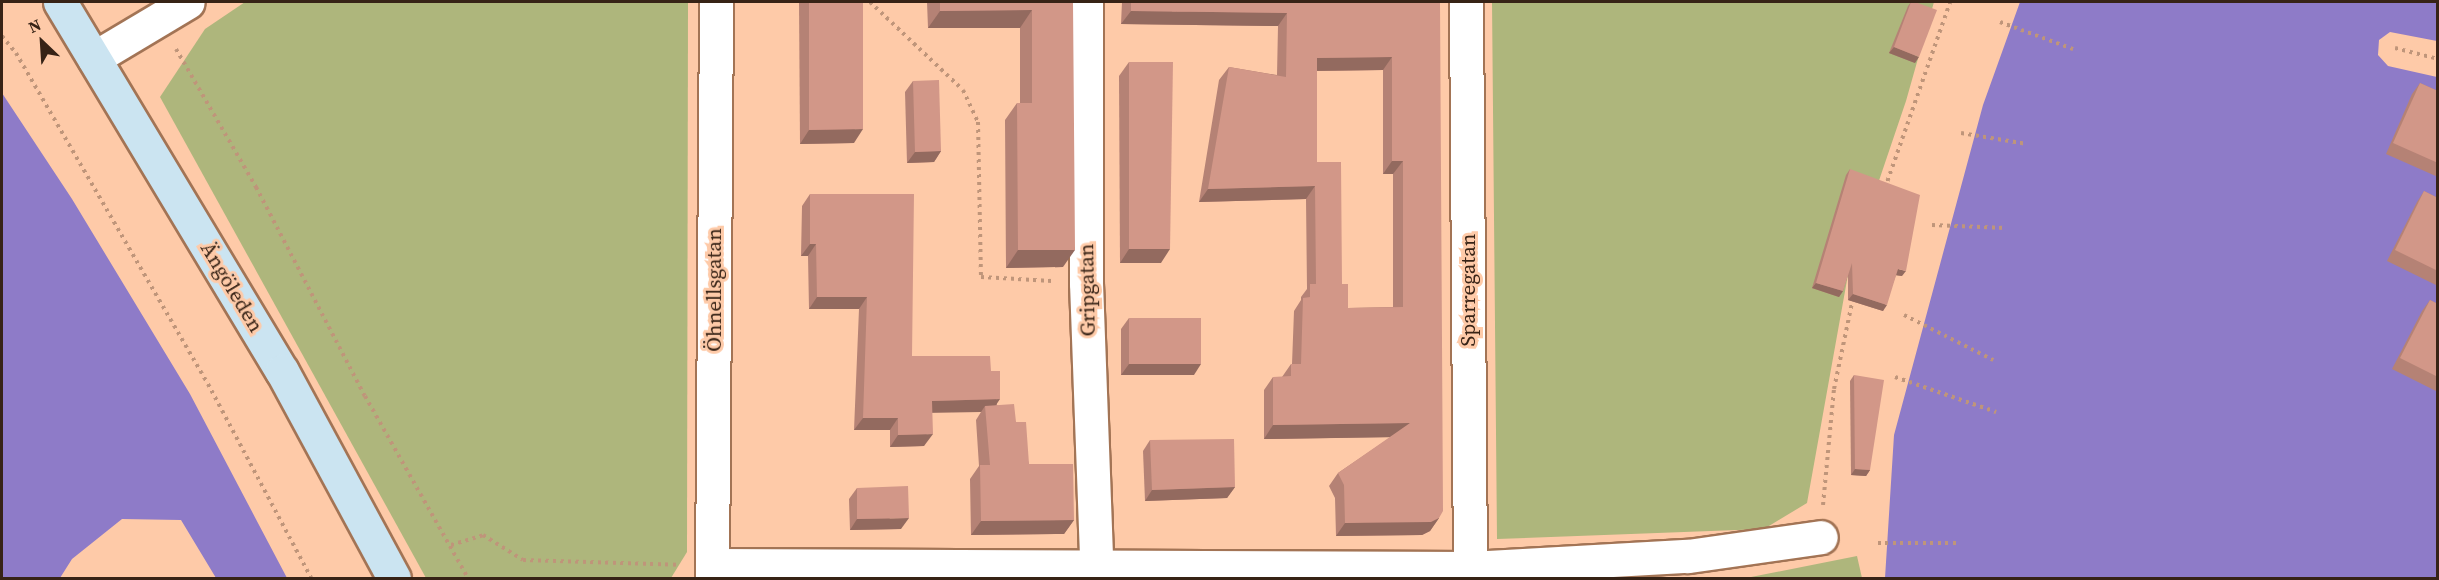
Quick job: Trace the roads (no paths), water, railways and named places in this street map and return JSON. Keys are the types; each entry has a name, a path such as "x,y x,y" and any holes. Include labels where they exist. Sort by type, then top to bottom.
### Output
{"main road":[{"name":"Ängöleden","path":"60,2 282,372 394,579"}],"street":[{"path":"94,58 188,2"},
{"name":"Öhnellsgatan","path":"712,572 716,2"},
{"name":"Gripgatan","path":"1086,2 1086,283 1097,572"},
{"name":"Sparregatan","path":"1466,2 1470,573"},
{"path":"712,572 1470,573 1689,567 1821,537"}]}
